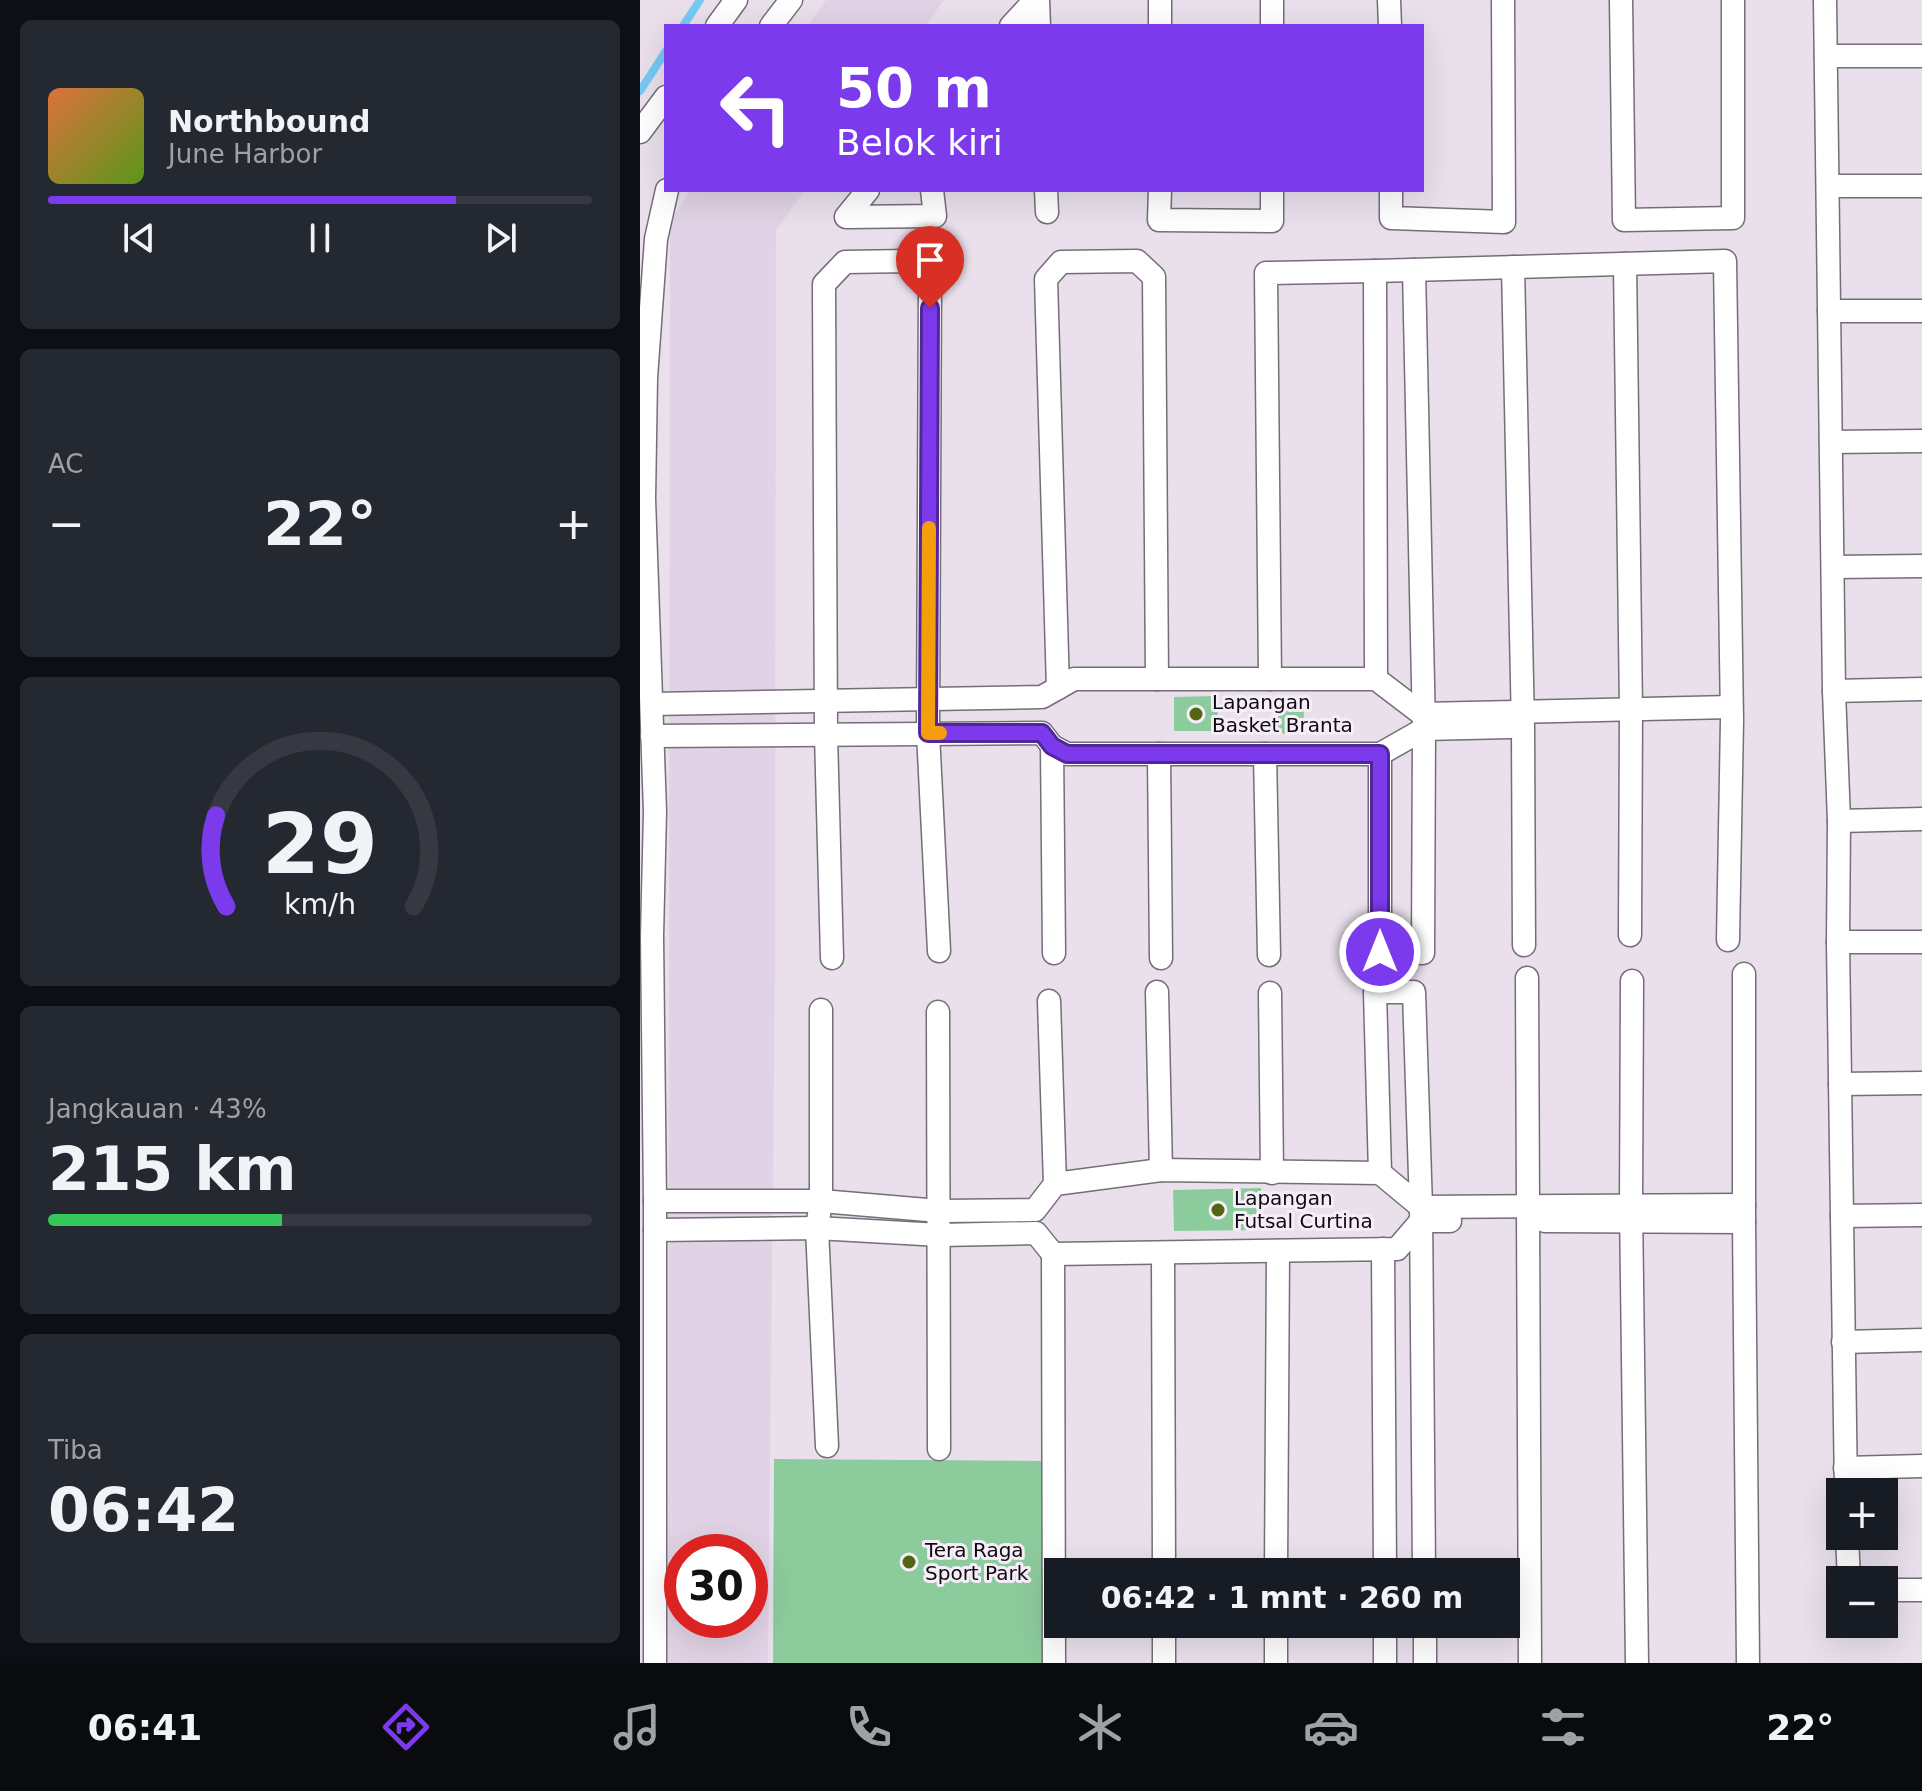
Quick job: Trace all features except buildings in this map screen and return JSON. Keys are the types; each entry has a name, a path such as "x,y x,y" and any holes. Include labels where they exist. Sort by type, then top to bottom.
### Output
{"street":[{"path":"718,24 736,0"},
{"path":"773,24 791,0"},
{"path":"1013,24 1036,0"},
{"path":"1036,0 1039,24"},
{"path":"1160,0 1160,24"},
{"path":"1272,0 1272,24"},
{"path":"1389,0 1390,24"},
{"path":"1391,192 1391,218 1504,222 1503,0"},
{"path":"1621,0 1624,220 1733,218 1733,0"},
{"path":"1825,0 1834,691 1839,821 1845,1478"},
{"path":"1826,56 1922,56"},
{"path":"640,132 664,100"},
{"path":"1828,186 1922,186"},
{"path":"655,1663 652,704 644,499 646,378 656,239 667,192"},
{"path":"866,192 846,217 935,216 932,192"},
{"path":"1160,192 1159,220 1272,221 1272,192"},
{"path":"832,958 826,735 824,284 845,262 909,261 930,278 928,733 939,951"},
{"path":"1054,953 1047,740 1050,693 1046,279 1061,262 1137,261 1154,277 1157,679"},
{"path":"1270,679 1266,273 1725,261 1732,714 1728,940"},
{"path":"1625,264 1631,716 1630,935"},
{"path":"1513,267 1523,719 1524,945"},
{"path":"1380,754 1380,952 1423,953 1423,722 1414,270"},
{"path":"1375,271 1376,679"},
{"path":"1829,311 1922,311"},
{"path":"1831,442 1922,441"},
{"path":"1833,567 1922,566"},
{"path":"652,704 928,700 1050,693 1074,679 1376,679 1423,722"},
{"path":"1834,691 1922,689"},
{"path":"652,736 928,733 1047,740 1067,754 1380,754 1423,722 1732,714"},
{"path":"1159,754 1161,958"},
{"path":"1265,754 1269,955"},
{"path":"1839,821 1922,819"},
{"path":"1838,942 1922,942"},
{"path":"1744,974 1748,1663"},
{"path":"1527,978 1530,1663"},
{"path":"1632,981 1637,1663"},
{"path":"1157,992 1161,1170"},
{"path":"1424,1558 1421,1214 1414,992 1375,992 1380,1173 1421,1214 1744,1214"},
{"path":"1270,993 1272,1173"},
{"path":"1049,1001 1055,1184 1035,1210 1036,1233 1053,1254 1054,1663"},
{"path":"821,1010 821,1201 817,1228 827,1446"},
{"path":"938,1012 939,1449"},
{"path":"1840,1084 1922,1083"},
{"path":"1055,1184 1161,1170 1380,1173"},
{"path":"655,1201 821,1201 939,1211 1035,1210"},
{"path":"1053,1254 1397,1249 1421,1214"},
{"path":"1842,1216 1922,1215"},
{"path":"655,1230 817,1228 940,1235 1036,1233"},
{"path":"1383,1249 1385,1558"},
{"path":"1276,1558 1278,1251"},
{"path":"1163,1253 1164,1558"},
{"path":"1843,1342 1922,1340"},
{"path":"1845,1468 1922,1466"},
{"path":"1898,1590 1922,1590"},
{"path":"1164,1638 1164,1663"},
{"path":"1276,1638 1276,1663"},
{"path":"1385,1638 1385,1663"},
{"path":"1425,1638 1425,1663"}],"shaded area":[{"path":"826,0 944,0 926,24 808,24"},
{"path":"690,192 804,192 776,230 775,976 768,1663 668,1663 668,1638 768,1638 768,1534 668,1534 670,221"}],"green space":[{"name":"Lapangan Basket Branta","path":"1217,696 1218,731 1174,731 1174,697"},
{"path":"1271,701 1297,704 1304,711 1300,727 1284,734 1276,729"},
{"name":"Lapangan Futsal Curtina","path":"1261,1188 1261,1230 1174,1231 1173,1190"},
{"name":"Tera Raga Sport Park","path":"774,1459 1046,1461 1045,1663 773,1663"}],"waterway":[{"path":"684,24 700,0"},
{"path":"640,91 664,54"}],"slow traffic":[{"path":"929,528 928,733 940,733"}],"place":[{"name":"Lapangan Basket Branta","path":"1196,714"},
{"name":"Lapangan Futsal Curtina","path":"1218,1210"},
{"name":"Tera Raga Sport Park","path":"909,1562"}],"route":[{"path":"930,308 928,733 1042,733 1052,746 1067,754 1380,754 1380,952"}]}
